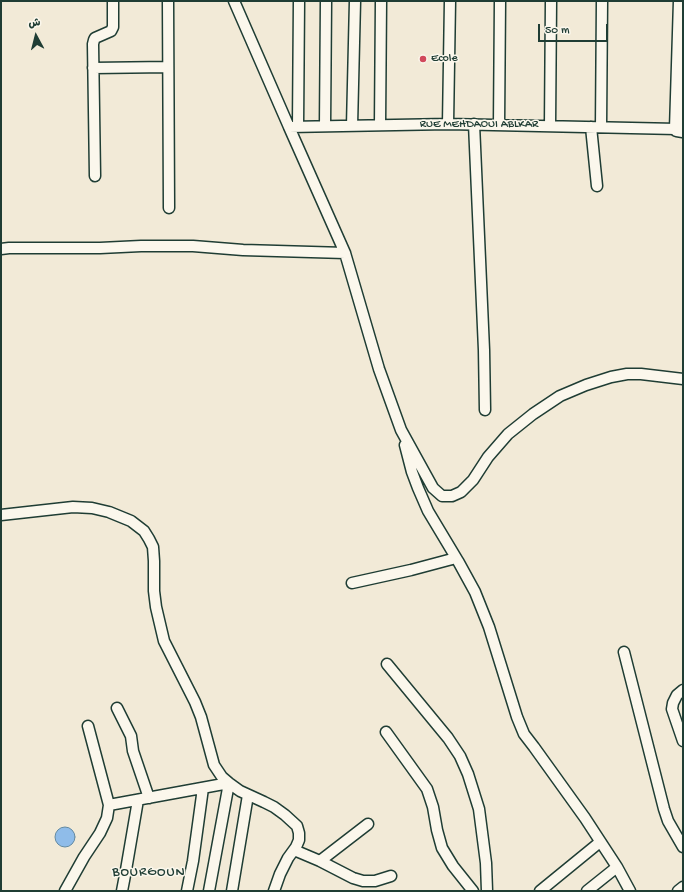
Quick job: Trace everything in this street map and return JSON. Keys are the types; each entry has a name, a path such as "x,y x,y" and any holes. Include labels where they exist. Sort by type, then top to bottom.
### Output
{"street":[{"path":"95,176 93,44 95,38 110,31 112,27 113,1"},
{"path":"168,1 169,208"},
{"path":"234,1 294,126 345,253 379,370 401,430 412,472 428,511 475,592 489,627 517,717 524,734 585,818 630,891"},
{"path":"294,126 299,1"},
{"path":"325,126 326,1"},
{"path":"352,126 355,1"},
{"path":"380,125 381,1"},
{"path":"448,124 450,1"},
{"path":"499,125 500,1"},
{"path":"550,126 551,1"},
{"path":"597,186 596,127 602,1"},
{"name":"RUE MEHDAOUI ABLKAR","path":"294,126 474,124 680,130 681,7"},
{"path":"93,68 168,67"},
{"path":"474,124 484,350 485,410"},
{"path":"1,249 193,246 243,250 345,253"},
{"path":"401,430 433,488 442,496 452,496 461,492 473,480 488,457 508,434 533,414 560,396 586,384 627,374 641,374 683,379"},
{"path":"1,515 73,506 92,508 109,512 131,521 144,531 153,547 154,591 156,608 164,641 195,702 201,717 214,765 229,783 240,791 274,807 297,826 299,840 280,874 274,891"},
{"path":"352,583 456,558"},
{"path":"624,652 664,809 668,821 683,847"},
{"path":"387,664 448,738 460,756 468,774 479,809 486,863 487,891"},
{"path":"683,690 677,695 672,709 683,742"},
{"path":"118,708 131,736 133,751 149,798"},
{"path":"65,891 84,857 100,833 107,818 110,805 88,726"},
{"path":"386,732 427,789 433,807 442,848 453,866 473,891"},
{"path":"110,805 229,783"},
{"path":"209,891 229,783"},
{"path":"187,891 203,788"},
{"path":"232,891 248,795"},
{"path":"122,891 138,800"},
{"path":"320,861 368,824"},
{"path":"540,891 600,842"},
{"path":"294,850 362,881 375,881 392,876"},
{"path":"587,891 617,868"},
{"path":"678,891 683,886"}],"water":[{"path":"65,827 72,830 75,837 72,844 65,847 58,844 55,837 58,830"}],"place":[{"name":"Ecole","path":"423,59"}],"district":[{"name":"BOURGOUN","path":"149,873"}]}
